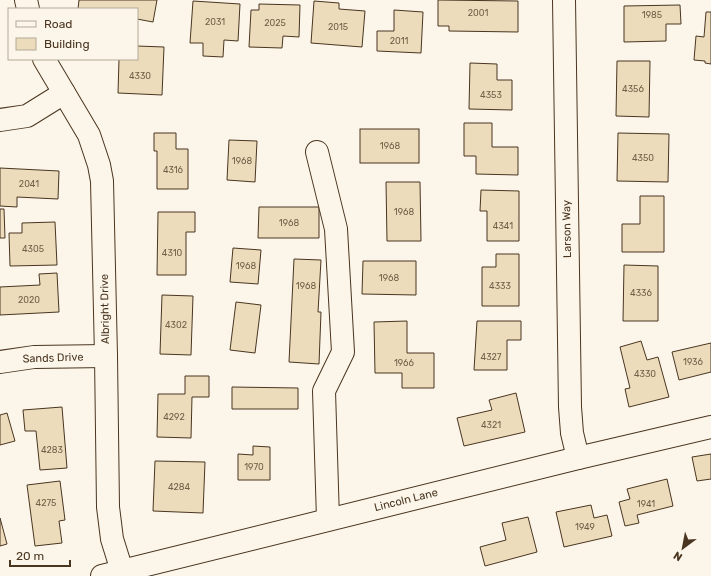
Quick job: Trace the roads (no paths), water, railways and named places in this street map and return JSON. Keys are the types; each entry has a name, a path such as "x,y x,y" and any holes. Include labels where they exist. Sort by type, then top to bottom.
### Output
{"street":[{"name":"Larson Way","path":"564,0 570,407 572,433 578,458"},
{"name":"Albright Drive","path":"45,60 89,135 95,150 102,181 108,507 112,539 112,573"},
{"path":"0,120 27,116 64,93"},
{"path":"317,152 336,229 343,352 324,391 328,519"},
{"name":"Sands Drive","path":"0,362 34,357 106,356"},
{"name":"Lincoln Lane","path":"112,573 578,458 711,427"}]}
